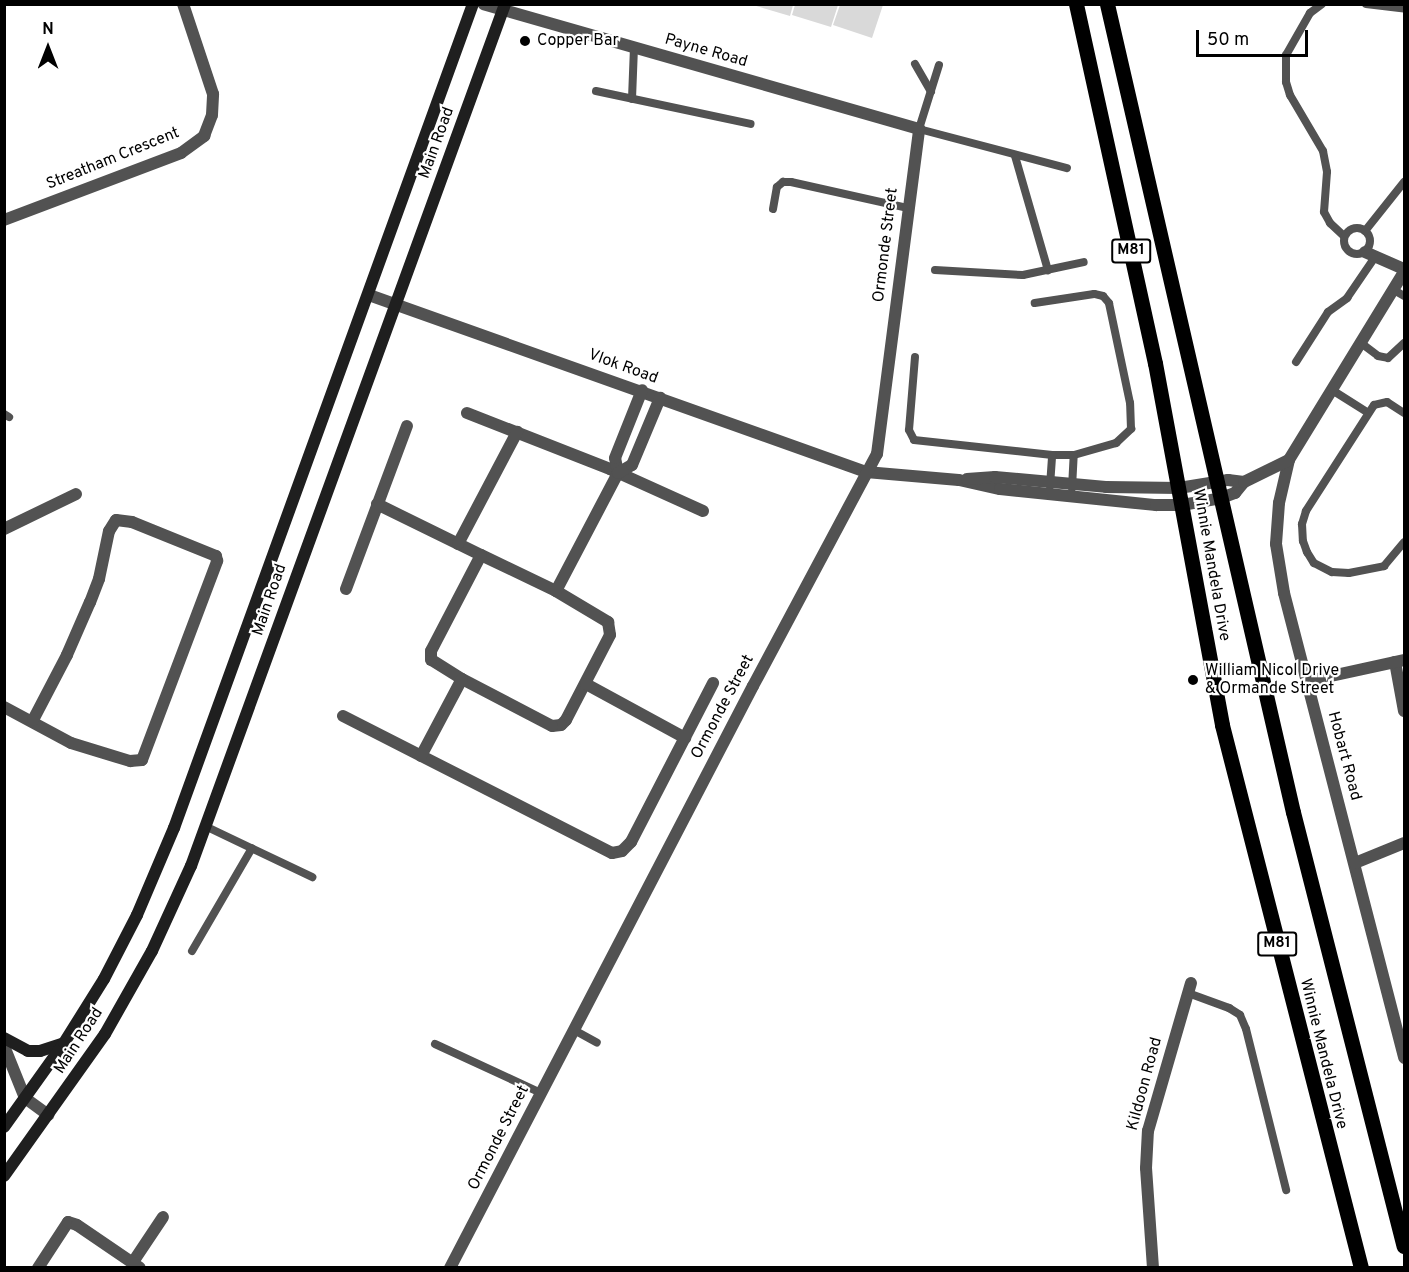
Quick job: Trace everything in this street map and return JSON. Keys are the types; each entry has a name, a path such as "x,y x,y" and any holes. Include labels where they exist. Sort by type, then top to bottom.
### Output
{"main road":[{"name":"Main Road","path":"4,1128 64,1043 118,952 174,828 473,4"},
{"name":"Winnie Mandela Drive","path":"1076,4 1140,289 1222,725 1361,1268"},
{"name":"Winnie Mandela Drive","path":"1107,4 1293,812 1404,1243"},
{"name":"Main Road","path":"4,1176 105,1034 135,981 191,866 504,8"},
{"path":"4,1038 28,1051 40,1051 64,1043"}],"street":[{"name":"Streatham Crescent","path":"4,220 181,153 204,136 212,115 213,94 183,4"},
{"name":"Payne Road","path":"484,4 919,129"},
{"name":"Ormonde Street","path":"450,1268 879,449 919,129"},
{"path":"1370,255 1404,271"},
{"name":"Hobart Road","path":"1404,271 1399,293 1361,343 1289,460 1279,503 1276,544 1284,593 1404,1058"},
{"name":"Vlok Road","path":"369,295 642,390 866,472 959,480"},
{"path":"618,472 615,458 642,390"},
{"path":"556,591 618,472 632,465 660,398"},
{"path":"467,413 618,472 703,511"},
{"path":"346,589 407,426"},
{"path":"459,544 517,432"},
{"path":"959,480 1000,489 1049,495 1147,505 1182,505 1235,493 1244,482 1289,460"},
{"path":"959,480 995,477 1153,489 1179,488 1217,482 1244,482"},
{"path":"4,529 76,494"},
{"path":"377,504 556,591 610,625 610,635 586,684 566,720 555,726 434,663 431,651 481,555"},
{"path":"4,707 33,720 62,739 130,761 142,760 217,561 216,556 132,522 116,520 109,531 99,579 90,602 67,655 33,720"},
{"path":"1308,681 1400,661 1404,711"},
{"path":"421,756 462,679"},
{"path":"343,716 612,853 622,851 631,842 713,683"},
{"path":"586,684 685,738"},
{"path":"1355,863 1404,843"},
{"name":"Kildoon Road","path":"1153,1268 1146,1168 1148,1131 1190,988"},
{"path":"4,1046 25,1098 48,1115"},
{"path":"38,1268 68,1222 77,1225 136,1265 163,1217"}],"lane":[{"path":"1322,4 1310,13 1286,55 1286,82 1290,95 1323,151 1327,172 1324,213 1330,223 1344,236 1346,249 1352,254 1370,255"},
{"path":"1366,4 1404,9"},
{"path":"632,99 634,48"},
{"path":"915,64 931,92"},
{"path":"939,65 919,129 1067,168"},
{"path":"596,91 751,124"},
{"path":"1015,156 1048,270"},
{"path":"773,208 777,188 783,182 791,182 908,208"},
{"path":"1365,231 1404,182"},
{"path":"1296,362 1328,312 1347,298 1370,255 1370,239 1365,231 1356,228 1344,236"},
{"path":"935,270 1023,275 1084,262"},
{"path":"915,357 909,430 914,440 1052,455 1074,455 1116,443 1131,429 1130,403 1109,303 1103,296 1094,294 1035,303"},
{"path":"1361,343 1378,356 1388,358 1404,343"},
{"path":"1332,390 1367,412"},
{"path":"1404,413 1383,402 1374,405 1367,412 1305,511 1302,524 1303,541 1314,563 1323,569 1349,573 1384,566 1404,542"},
{"path":"1049,495 1052,455"},
{"path":"1072,497 1074,455"},
{"path":"205,826 312,877"},
{"path":"192,951 252,848"},
{"path":"1190,988 1240,1015 1246,1029 1286,1190"},
{"path":"574,1030 597,1043"},
{"path":"435,1044 541,1093"}],"shaded area":[{"path":"793,4 790,16 753,5"},
{"path":"795,4 838,5 831,27 792,15"},
{"path":"840,5 883,5 872,38 833,25"}],"place":[{"name":"Copper Bar","path":"525,41"},
{"name":"William Nicol Drive & Ormande Street","path":"1193,680"}]}
